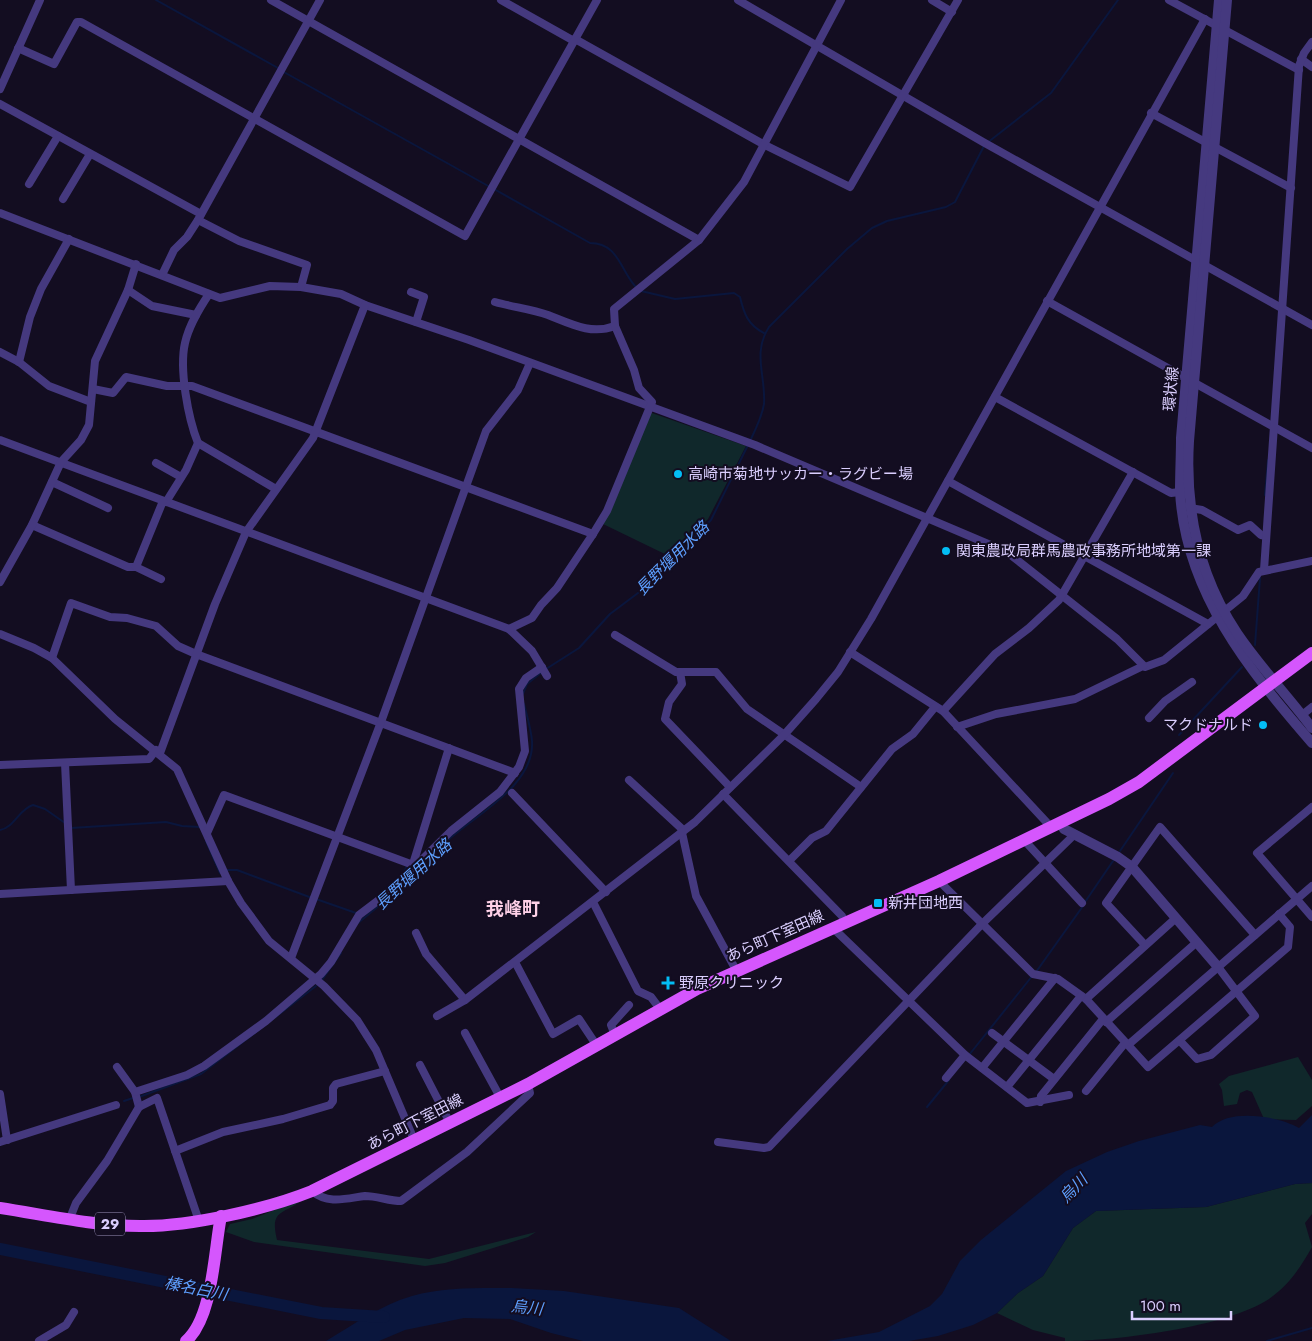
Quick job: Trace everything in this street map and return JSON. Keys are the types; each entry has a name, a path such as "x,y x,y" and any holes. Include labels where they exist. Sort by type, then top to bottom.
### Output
{"main road":[{"name":"29","path":"1270,684 1312,653"},
{"name":"あら町下室田線","path":"0,1208 138,1226 199,1221 297,1197 312,1191 415,1142 528,1084 660,1009 736,970 939,881 1110,799 1138,782 1270,684"},
{"path":"186,1341 195,1333 206,1305 220,1216"}],"street":[{"path":"0,89 40,0"},
{"path":"271,0 699,240"},
{"path":"162,275 174,250 187,237 200,217 320,0"},
{"path":"501,0 763,144 850,187 958,0"},
{"path":"18,48 54,64 78,22 81,22 465,236 596,0"},
{"path":"738,0 816,47 1099,208 1312,325"},
{"path":"510,629 532,618 541,604 557,588 593,534 607,511 652,402 639,388 634,370 615,326 613,314 617,305 699,240 744,182 841,0"},
{"path":"932,0 952,12"},
{"path":"1169,0 1299,70"},
{"name":"環状線","path":"1219,0 1220,28 1191,380 1188,457 1190,508 1200,553 1221,614"},
{"name":"環状線","path":"1220,28 1227,0"},
{"path":"437,1016 465,1000 682,832 784,735 816,699 850,652 927,518 1205,19"},
{"path":"1264,570 1299,70 1301,60 1312,42"},
{"path":"1301,60 1312,67"},
{"path":"0,104 239,241 306,264 301,287"},
{"path":"1151,113 1292,188"},
{"path":"29,184 58,136"},
{"path":"63,199 90,154"},
{"path":"0,213 220,298 270,286 301,287 341,294 750,443 1007,552 1020,560 1117,639 1143,666"},
{"path":"19,362 30,317 41,289 68,239"},
{"path":"0,582 32,525 61,462 86,433 91,411 92,375 95,361 128,290 136,264"},
{"path":"128,290 152,306 196,316"},
{"path":"411,292 424,297 416,322"},
{"path":"209,294 196,316 184,348 186,386 192,428 198,443 276,489"},
{"path":"1048,301 1312,448"},
{"path":"495,302 547,315 590,330 604,330 615,326"},
{"path":"0,766 149,758 158,752 246,532 316,431 365,304"},
{"path":"0,352 19,362 49,386 91,402"},
{"path":"291,958 381,722 486,431 518,390 530,363"},
{"path":"93,389 113,393 126,377 160,386 192,386 593,534"},
{"name":"環状線","path":"1191,380 1182,438 1180,492 1192,554 1203,588 1237,633 1312,743"},
{"path":"995,397 1171,493 1180,492"},
{"path":"0,440 510,629 532,651 544,671 526,678 519,689 519,703 526,744 524,756 515,773 495,797 456,827 414,865 388,893 359,915 331,962 316,980 266,1021 212,1061 186,1074 135,1092"},
{"path":"136,567 165,502 181,477 198,443"},
{"path":"156,463 181,477"},
{"path":"943,711 995,654 1029,628 1062,596 1133,472"},
{"path":"948,481 1208,624"},
{"path":"52,482 108,508"},
{"path":"1190,508 1202,510 1238,530 1250,525 1261,535 1266,536"},
{"path":"32,525 128,567 136,567 161,578"},
{"path":"957,727 996,714 1075,700 1143,666 1150,667 1164,660 1243,596 1256,576 1264,570 1312,561"},
{"path":"52,658 71,603 110,617 127,618 156,626 178,646 196,654 515,773"},
{"path":"0,634 34,648 52,658 115,719 172,763 182,776 228,881 241,903 264,934 316,980 357,1020 372,1042 415,1142"},
{"path":"615,635 672,670 680,672 716,672 747,709 861,787"},
{"path":"850,652 943,711 1056,825 1118,856 1132,867 1218,967 1255,1016 1211,1055 1197,1059 1180,1041"},
{"path":"680,672 682,684 669,702 665,719 730,787"},
{"path":"1149,718 1165,702 1192,682"},
{"name":"環状線","path":"1270,684 1302,715 1312,728"},
{"path":"788,861 812,838 826,830 892,749 913,734 935,707"},
{"path":"1302,715 1312,707"},
{"path":"414,865 449,748"},
{"path":"65,763 70,890"},
{"path":"629,780 682,832 696,896 736,970"},
{"path":"512,793 606,892"},
{"path":"723,794 845,922"},
{"path":"207,833 224,795 414,865"},
{"path":"1312,807 1257,853 1312,917"},
{"path":"1145,945 1106,903 1160,826 1255,935"},
{"path":"718,1142 769,1147 981,925 1075,834"},
{"path":"1024,840 1082,903"},
{"path":"0,894 228,881"},
{"path":"939,881 981,925 1033,974 1054,978 1083,998 1148,1067 1288,947 1290,927 1279,914"},
{"path":"1086,1090 1126,1044 1312,886"},
{"path":"593,902 638,991 651,997 660,1009"},
{"path":"1007,1087 1083,998 1176,918"},
{"path":"833,928 965,1055 1027,1103 1069,1095"},
{"path":"416,933 426,954 465,1000"},
{"path":"1040,1102 1041,1096 1054,1079 1105,1021 1197,942"},
{"path":"515,962 553,1034 579,1019 597,1046"},
{"path":"982,1068 1054,978"},
{"path":"615,1035 611,1025 629,1005"},
{"path":"465,1033 500,1097"},
{"path":"992,1033 1054,1079"},
{"path":"946,1078 965,1055"},
{"path":"420,1065 450,1123"},
{"path":"117,1067 135,1092 139,1107"},
{"path":"176,1151 224,1132 283,1119 330,1105 333,1101 333,1086 385,1071"},
{"path":"312,1191 318,1195 341,1201 366,1196 401,1201 437,1176 478,1142 530,1092 528,1084"},
{"path":"0,1094 3,1141 116,1105"},
{"path":"70,1218 76,1203 107,1161 139,1107 157,1098 199,1221"},
{"path":"40,1341 66,1325 74,1312"}],"green space":[{"name":"高崎市菊地サッカー・ラグビー場","path":"649,412 746,446 708,519 671,557 603,524"},
{"path":"1298,1057 1312,1080 1312,1106 1296,1120 1264,1119 1252,1092 1247,1090 1240,1093 1237,1104 1224,1106 1222,1090 1219,1084 1229,1076"},
{"path":"1312,1183 1312,1214 1305,1223 1312,1247 1298,1269 1282,1288 1269,1299 1250,1309 1199,1325 1141,1335 1065,1341 1065,1338 1033,1330 997,1313 1018,1293 1043,1276 1073,1228 1096,1211 1206,1207 1295,1184"},
{"path":"304,1198 280,1213 277,1217 275,1229 277,1240 429,1259 536,1232 528,1237 445,1263 425,1266 254,1242 226,1232 230,1224 252,1219"}],"water":[{"name":"烏川","path":"1312,1115 1312,1183 1295,1184 1206,1207 1096,1211 1073,1228 1043,1276 1018,1293 997,1313 973,1325 938,1336 909,1341 827,1341 879,1332 930,1306 942,1294 960,1261 981,1240 1066,1171 1107,1152 1139,1141 1200,1125 1212,1127 1230,1117 1267,1117 1299,1128"},
{"name":"烏川","path":"474,1288 564,1291 679,1308 731,1341 583,1341 551,1333 510,1319 464,1318 405,1330 379,1341 326,1341 378,1310 412,1296"}],"waterway":[{"path":"156,0 278,68"},
{"name":"長野堰用水路","path":"987,143 1051,93 1118,0"},
{"path":"282,71 490,187"},
{"name":"長野堰用水路","path":"750,441 757,427 764,404 760,355 761,346 769,327 847,249 872,228 887,221 946,207 955,202 984,146"},
{"path":"494,189 590,243 607,247 613,252 635,286"},
{"path":"641,291 675,299 734,293 740,297 750,323 764,333"},
{"name":"長野堰用水路","path":"546,669 579,648 610,614 646,587 711,520 748,445"},
{"path":"1265,495 1268,460"},
{"path":"1255,645 1260,578"},
{"path":"1179,735 1242,667"},
{"name":"長野堰用水路","path":"523,694 527,684 542,672"},
{"name":"長野堰用水路","path":"390,896 446,842 516,783 525,770 531,756 532,741 524,704"},
{"path":"1120,851 1173,773"},
{"path":"0,830 9,826 24,810 33,805 45,809 65,823"},
{"path":"71,828 166,822 182,826 200,827"},
{"path":"206,841 220,873"},
{"path":"1085,902 1113,861"},
{"path":"402,875 407,866"},
{"path":"227,870 237,870 312,898"},
{"path":"316,899 356,913"},
{"name":"長野堰用水路","path":"358,923 387,899"},
{"path":"1036,972 1083,906"},
{"name":"長野堰用水路","path":"322,980 341,953"},
{"path":"969,1055 1033,975"},
{"name":"長野堰用水路","path":"139,1097 201,1074 316,986"},
{"path":"927,1107 949,1080"},
{"name":"長野堰用水路","path":"124,1101 133,1098"},
{"name":"榛名白川","path":"0,1249 321,1313 384,1317"},
{"path":"1267,1341 1312,1328"}],"place":[{"name":"高崎市菊地サッカー・ラグビー場","path":"678,474"},
{"name":"関東農政局群馬農政事務所地域第一課","path":"946,551"},
{"name":"マクドナルド","path":"1263,725"},
{"name":"新井団地西","path":"878,903"},
{"name":"野原クリニック","path":"668,983"}],"district":[{"name":"我峰町","path":"513,909"}]}
